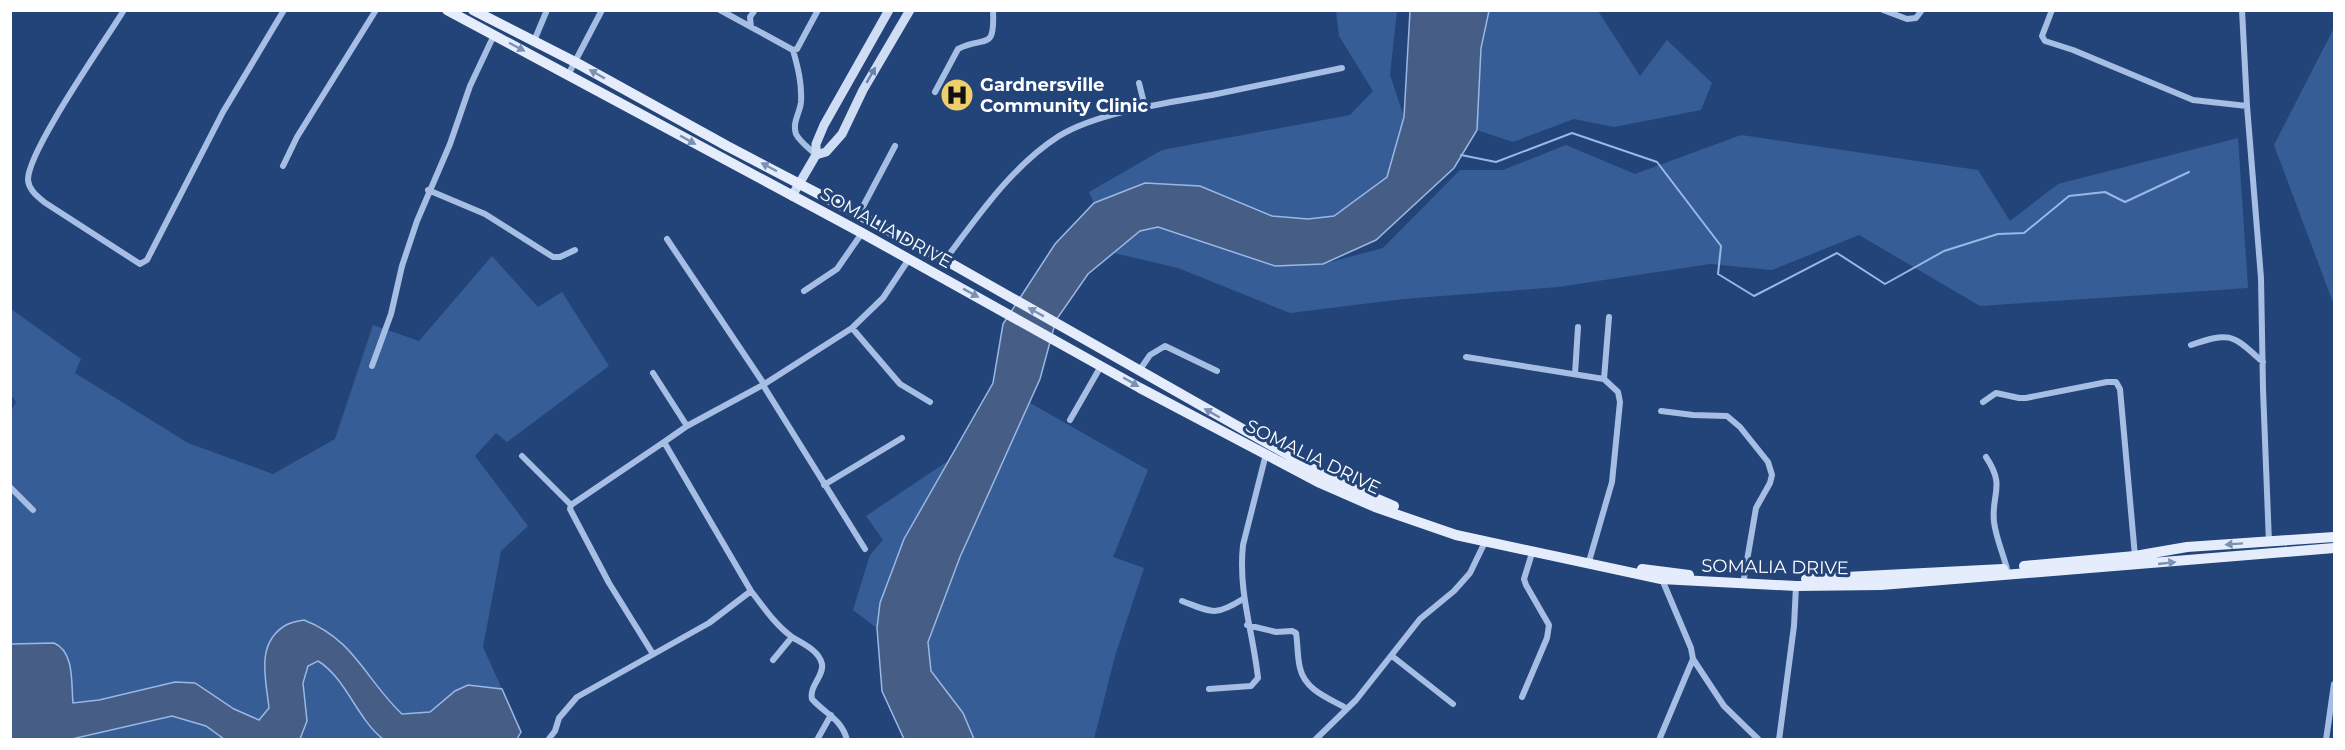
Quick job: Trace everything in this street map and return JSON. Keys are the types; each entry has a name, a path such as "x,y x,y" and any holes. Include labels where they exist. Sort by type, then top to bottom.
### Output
{"main road":[{"name":"SOMALIA DRIVE","path":"447,10 1320,483 1375,507 1456,535 1532,553 1661,575 1796,586 1881,585 2158,564 2334,537"},
{"name":"SOMALIA DRIVE","path":"472,10 575,62 945,260 1329,478 1382,501 1480,535 1661,575 1792,580 2007,568 2134,556 2187,547 2334,548"}],"street":[{"path":"124,10 42,143 29,173 28,183 32,192 44,202 140,264 147,260 223,112 284,10"},
{"path":"283,166 297,137 376,10"},
{"path":"534,41 547,10"},
{"path":"568,75 602,10"},
{"path":"720,10 793,50 801,80 801,105 795,130 797,137 816,155"},
{"path":"751,28 749,23 755,10"},
{"path":"793,50 797,49 818,10"},
{"path":"792,196 816,155 819,134 889,10"},
{"path":"935,92 958,49 986,42 991,37 994,29 993,10"},
{"path":"1883,10 1907,19 1916,18 1922,10"},
{"path":"2052,10 2042,36 2045,41 2073,50 2193,100 2247,106"},
{"path":"2242,10 2247,106 2261,278 2270,547"},
{"path":"816,155 826,152 842,134 904,12"},
{"path":"372,366 392,314 402,266 428,190 450,144 470,86 494,35"},
{"path":"945,260 984,208 1016,173 1060,135 1090,123 1145,107 1342,68"},
{"path":"1139,83 1145,107"},
{"path":"843,90 858,99"},
{"path":"859,214 895,146"},
{"path":"428,190 485,214 553,257 560,257 574,250"},
{"path":"804,291 837,269 862,233"},
{"path":"667,239 763,385 865,549"},
{"path":"653,654 609,583 571,513 572,505 687,426 763,385 852,328 883,298 909,259"},
{"path":"1604,379 1609,316"},
{"path":"1575,374 1578,327"},
{"path":"852,328 900,384 930,402"},
{"path":"2191,345 2216,338 2231,338 2239,340 2263,362"},
{"path":"1139,371 1150,355 1165,346 1217,371"},
{"path":"1466,357 1604,379 1618,392 1620,402 1612,482 1590,558"},
{"path":"1070,420 1101,366"},
{"path":"653,373 687,426"},
{"path":"1983,402 1996,393 2019,398 2033,397 2116,382 2120,389 2134,556"},
{"path":"1661,411 1693,416 1727,416 1740,427 1768,462 1772,475 1756,508 1744,578"},
{"path":"824,485 902,438"},
{"path":"664,442 751,591 792,637 802,641 819,658 822,668 812,691 812,699 844,729 847,740"},
{"path":"1209,689 1251,686 1258,678 1243,599 1243,545 1266,454"},
{"path":"522,456 572,505"},
{"path":"1986,458 1994,469 1998,481 1994,520 2007,568"},
{"path":"10,487 33,510"},
{"path":"1315,740 1356,700 1420,619 1454,591 1470,573 1485,542"},
{"path":"1522,697 1547,638 1549,625 1524,579 1532,553"},
{"path":"1661,575 1691,648 1693,659 1724,706 1759,740"},
{"path":"1779,740 1794,626 1796,586"},
{"path":"548,740 555,731 563,712 577,697 709,623 751,591"},
{"path":"1182,602 1213,613 1228,608 1243,599"},
{"path":"1247,625 1276,632 1296,633 1300,668 1304,679 1315,691 1346,708"},
{"path":"773,660 792,637"},
{"path":"1392,656 1453,704"},
{"path":"1659,740 1693,659"},
{"path":"2326,740 2334,684"},
{"path":"817,740 831,715"}],"shaded area":[{"path":"1336,11 1397,11 1390,75 1404,117 1387,177 1334,216 1308,219 1272,216 1200,186 1145,183 1094,203 1089,192 1162,150 1350,115 1373,91 1339,36"},
{"path":"1410,11 1489,11 1481,48 1477,130 1454,168 1376,240 1323,264 1275,266 1158,227 1140,231 1088,274 1056,320 1040,379 960,557 928,642 931,671 963,713 974,739 904,739 882,691 877,628 880,603 904,539 993,383 1003,324 1055,244 1094,203 1145,183 1200,186 1272,216 1308,219 1334,216 1387,177 1404,117"},
{"path":"1489,11 1598,11 1640,76 1667,40 1712,83 1701,110 1614,127 1574,119 1513,142 1477,130 1481,48"},
{"path":"2334,28 2334,305 2274,145"},
{"path":"1741,135 1978,170 2010,221 2058,184 2238,138 2248,288 1980,306 1859,235 1772,270 1710,264 1558,287 1403,299 1290,313 1178,268 1114,253 1140,231 1158,227 1275,266 1323,264 1383,248 1460,170 1503,170 1566,145 1635,174"},
{"path":"492,256 538,307 562,292 609,366 507,442 496,433 475,456 528,526 501,551 483,647 502,689 468,685 455,691 430,712 402,714 386,699 356,659 264,665 269,708 259,721 234,709 195,683 157,687 99,700 73,703 70,670 54,643 11,644 10,413 16,402 11,395 11,309 81,359 75,373 188,443 273,474 335,439 373,325 419,341"},
{"path":"1030,403 1148,470 1113,557 1144,568 1115,656 1094,739 974,739 963,713 931,671 928,642 960,557"},
{"path":"948,461 914,521 895,562 881,605 877,628 853,610 870,555 883,540 866,516"},
{"path":"304,620 321,628 348,649 402,714 430,712 455,691 468,685 502,689 521,732 517,739 383,739 366,721 328,668 318,661 308,666 303,683 307,721 300,739 224,739 206,726 172,716 72,739 11,739 11,644 54,643 61,647 71,669 73,703 99,700 175,682 195,683 234,709 259,720 269,708 265,662 270,641 286,625"},
{"path":"318,661 336,678 365,720 383,739 300,740 307,721 303,683 308,666"},
{"path":"172,716 206,726 224,739 72,740"}],"waterway":[{"path":"1461,155 1496,162 1572,133 1657,162 1721,246 1718,274 1754,296 1837,253 1885,284 1944,251 1998,234 2024,233 2069,196 2105,192 2125,202 2189,172"}],"place":[{"name":"Gardnersville Community Clinic","path":"957,95"}]}
